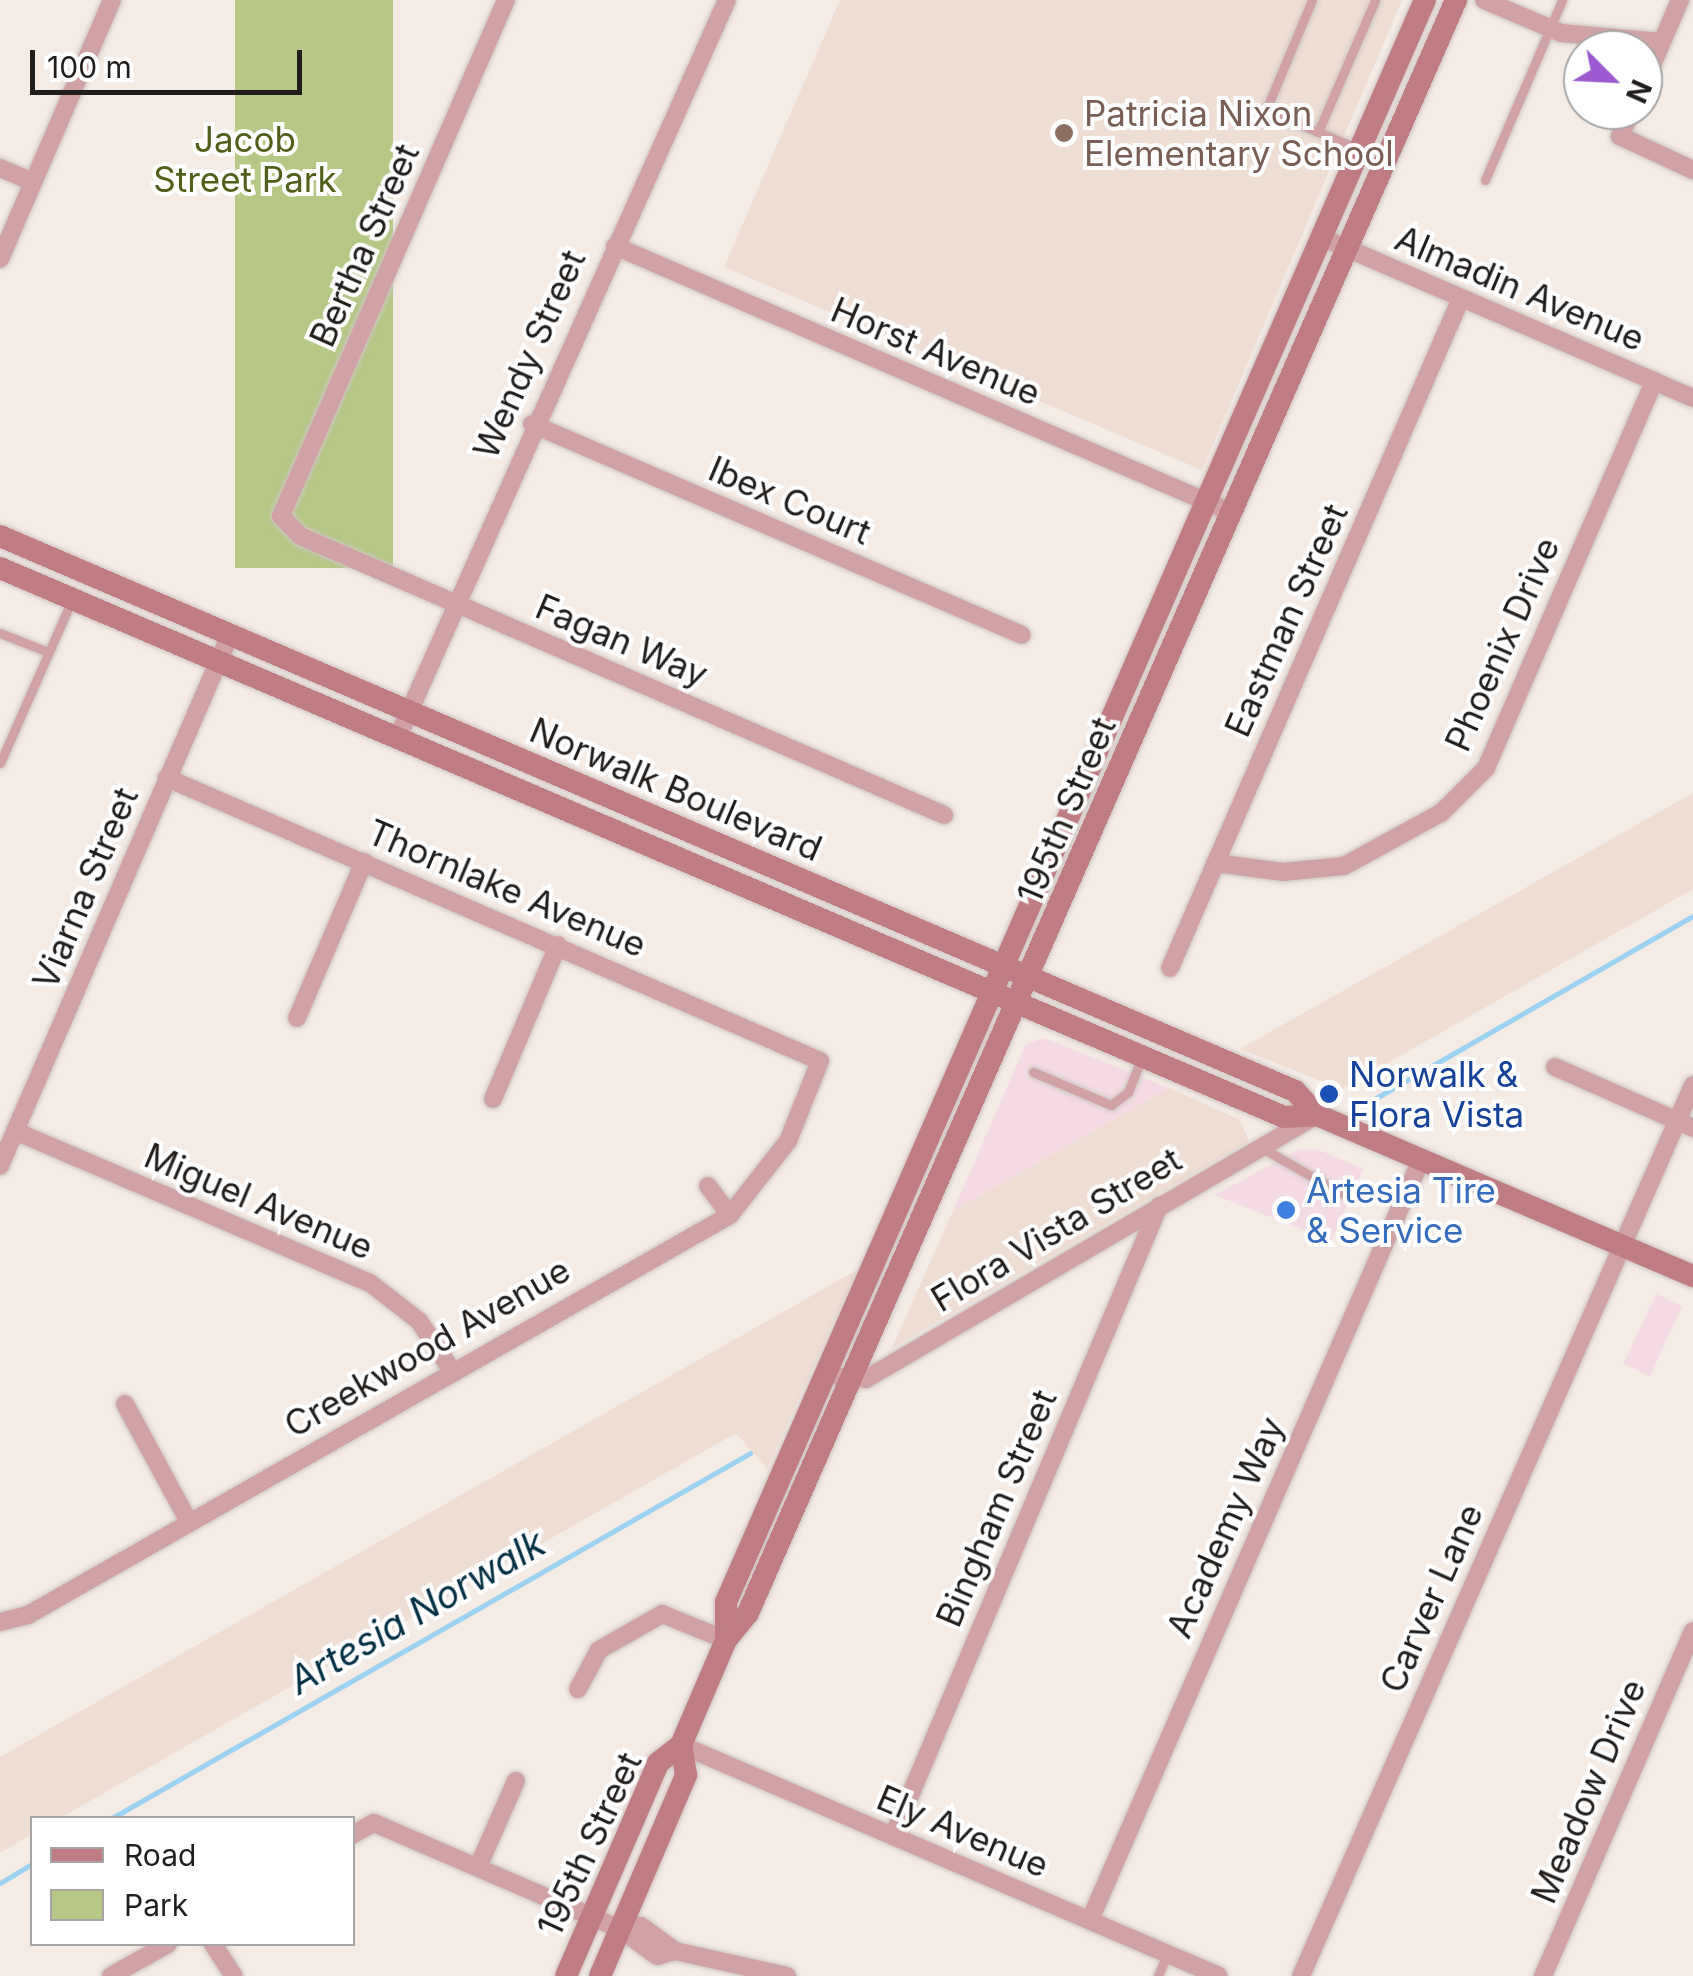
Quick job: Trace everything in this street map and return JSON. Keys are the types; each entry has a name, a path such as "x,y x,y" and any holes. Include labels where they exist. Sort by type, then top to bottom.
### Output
{"street":[{"path":"0,259 112,0"},
{"name":"Bertha Street","path":"281,516 506,0"},
{"name":"Wendy Street","path":"398,738 532,424 726,0"},
{"name":"195th Street","path":"726,1640 726,1602 1425,0"},
{"name":"195th Street","path":"566,1976 658,1763 681,1746 726,1640 748,1613 1031,980 1456,0"},
{"path":"1484,0 1550,28 1566,30"},
{"path":"1663,40 1680,0"},
{"path":"1623,130 1620,136 1693,170"},
{"path":"0,168 33,182"},
{"name":"Almadin Avenue","path":"1321,237 1693,398"},
{"name":"Horst Avenue","path":"615,246 1233,514"},
{"name":"Eastman Street","path":"1170,968 1462,298"},
{"name":"Phoenix Drive","path":"1215,863 1283,872 1344,866 1441,813 1486,768 1654,381"},
{"name":"Ibex Court","path":"532,424 1022,635"},
{"name":"Fagan Way","path":"281,516 300,536 944,815"},
{"name":"Norwalk Boulevard","path":"0,536 1295,1092 1317,1115 1693,1276"},
{"name":"Norwalk Boulevard","path":"0,568 1284,1117 1317,1115"},
{"name":"Viarna Street","path":"0,1166 230,635"},
{"name":"Thornlake Avenue","path":"167,778 820,1061"},
{"path":"297,1018 364,862"},
{"path":"493,1099 558,945"},
{"name":"Creekwood Avenue","path":"0,1622 189,1522 450,1368 730,1215 788,1141 820,1061"},
{"path":"1555,1066 1684,1124"},
{"name":"Carver Lane","path":"1301,1976 1622,1245 1684,1124 1693,1086"},
{"name":"Flora Vista Street","path":"851,1382 1317,1115"},
{"name":"Miguel Avenue","path":"15,1131 370,1284 419,1321 450,1368"},
{"name":"Academy Way","path":"1090,1920 1421,1160"},
{"path":"708,1186 730,1215"},
{"name":"Bingham Street","path":"893,1836 1159,1206"},
{"path":"827,1372 851,1382"},
{"path":"124,1404 189,1522"},
{"path":"578,1690 599,1650 662,1614 726,1640"},
{"name":"Meadow Drive","path":"1543,1976 1693,1631"},
{"name":"195th Street","path":"600,1976 686,1775 681,1746"},
{"name":"Ely Avenue","path":"681,1746 1090,1920 1176,1963 1219,1976"},
{"path":"478,1868 516,1781"},
{"path":"355,1834 374,1823 620,1929 641,1926 675,1951 787,1976"},
{"path":"111,1976 164,1946"},
{"path":"214,1946 234,1976"}],"lane":[{"path":"1312,0 1266,110 1359,149"},
{"path":"1318,132 1376,0"},
{"path":"1485,180 1562,0"},
{"path":"0,763 72,599"},
{"path":"0,632 48,652"},
{"path":"1033,1072 1110,1105 1128,1092 1142,1057"},
{"path":"1260,1146 1341,1192"},
{"path":"1158,1976 1176,1963"}],"shaded area":[{"name":"Patricia Nixon Elementary School","path":"840,0 1402,0 1202,470 724,267"},
{"path":"1693,793 1693,889 1342,1089 1240,1049"},
{"path":"1044,1038 1169,1088 953,1211 1026,1044"},
{"path":"1169,1088 1240,1120 1249,1141 892,1348 953,1211"},
{"path":"1317,1149 1363,1169 1331,1241 1215,1195 1298,1150"},
{"path":"857,1270 767,1469 736,1433 64,1816 30,1816 30,1835 0,1853 0,1757"},
{"path":"1656,1294 1682,1306 1650,1376 1623,1364"}],"green space":[{"name":"Jacob Street Park","path":"235,0 393,0 393,568 235,568"}],"waterway":[{"name":"Artesia Norwalk","path":"1376,1098 1693,916"},
{"name":"Artesia Norwalk","path":"115,1816 750,1453"},
{"name":"Artesia Norwalk","path":"0,1883 30,1865"}],"place":[{"name":"Patricia Nixon Elementary School","path":"1064,133"},
{"name":"Norwalk & Flora Vista","path":"1329,1094"},
{"name":"Artesia Tire & Service","path":"1286,1210"}]}
